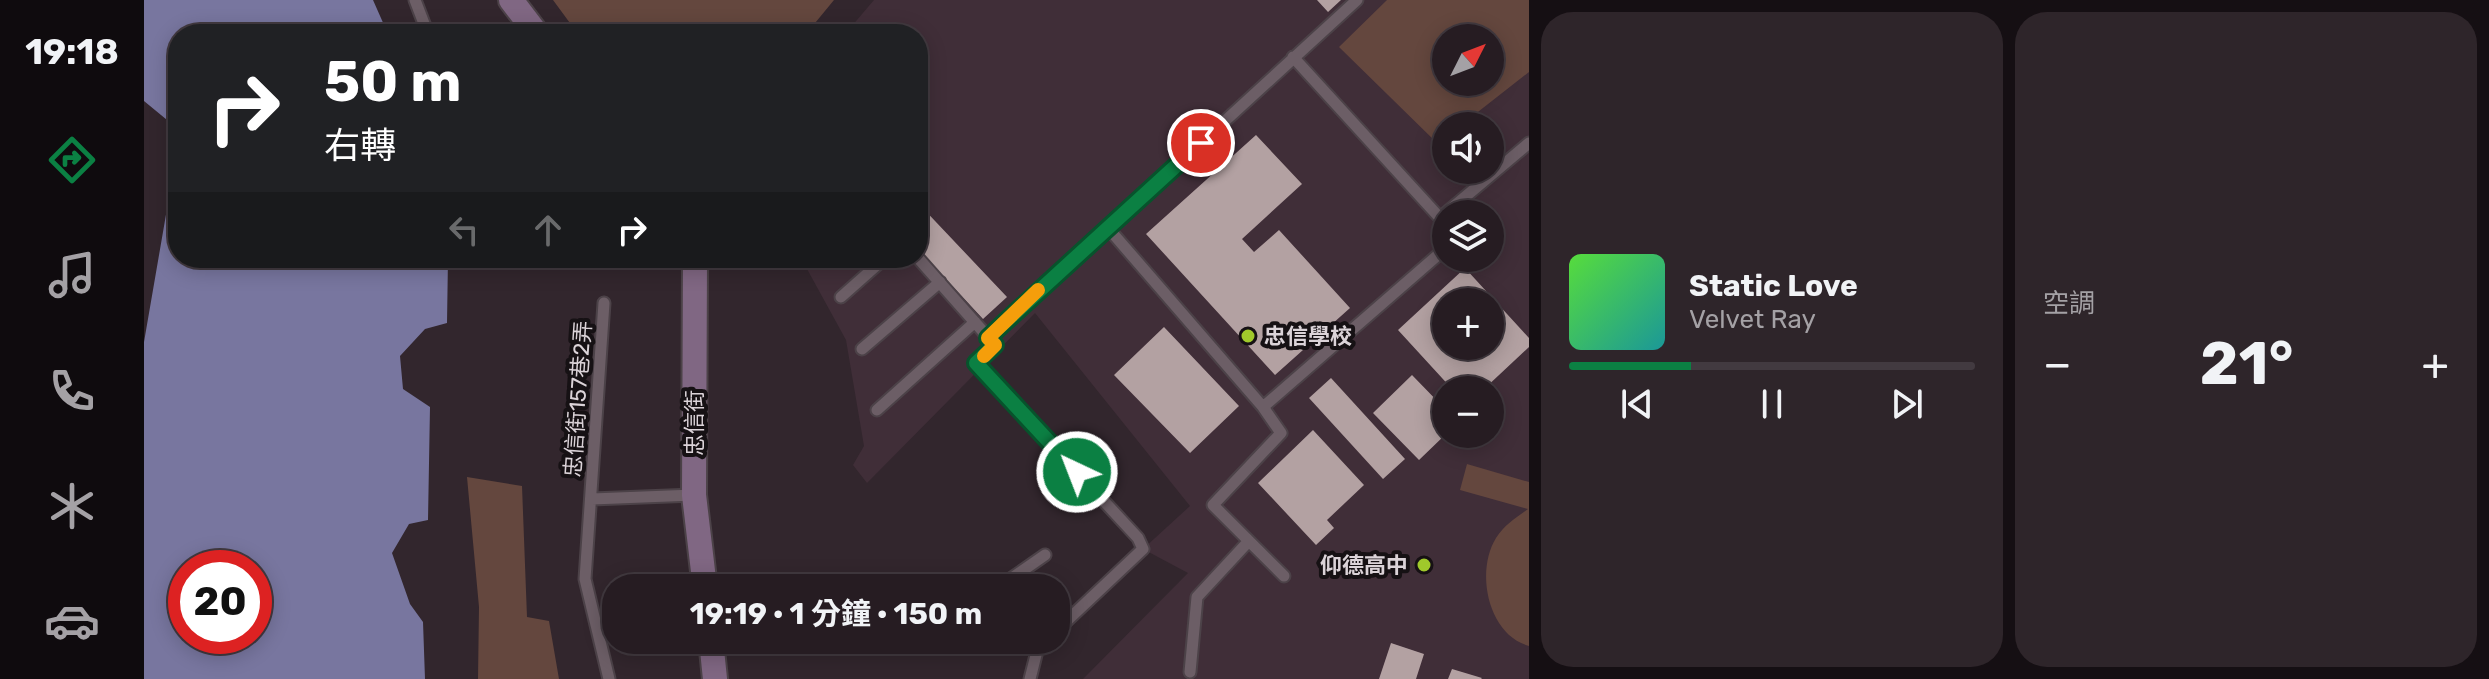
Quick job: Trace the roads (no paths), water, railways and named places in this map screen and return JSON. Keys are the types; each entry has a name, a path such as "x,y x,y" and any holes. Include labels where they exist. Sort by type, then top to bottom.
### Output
{"street":[{"path":"511,0 529,24"},
{"name":"忠信街","path":"695,268 694,495 703,574"},
{"path":"712,654 715,679"}],"lane":[{"path":"415,0 424,24"},
{"path":"988,338 1357,0"},
{"path":"1293,57 1432,210"},
{"path":"1467,200 1529,143"},
{"path":"1109,229 1263,407 1281,433 1213,505 1247,543 1284,576"},
{"path":"1263,407 1432,260"},
{"path":"841,297 874,268"},
{"path":"927,268 995,345 976,363 1138,538 1143,549 1070,618"},
{"path":"862,349 940,282"},
{"name":"忠信街157巷2弄","path":"604,303 585,579 609,679"},
{"path":"877,410 975,322"},
{"path":"592,499 694,495"},
{"path":"1190,672 1197,597 1247,543"},
{"path":"1018,574 1045,555"},
{"path":"1030,679 1036,654"}],"water":[{"path":"144,0 373,0 384,24 168,24 168,121 144,101"},
{"path":"168,203 168,268 448,268 447,323 425,329 400,356 403,389 430,407 428,520 409,524 392,553 410,604 423,622 425,679 144,679 144,342"}],"place":[{"name":"忠信學校","path":"1248,336"},
{"name":"仰德高中","path":"1424,565"}]}
